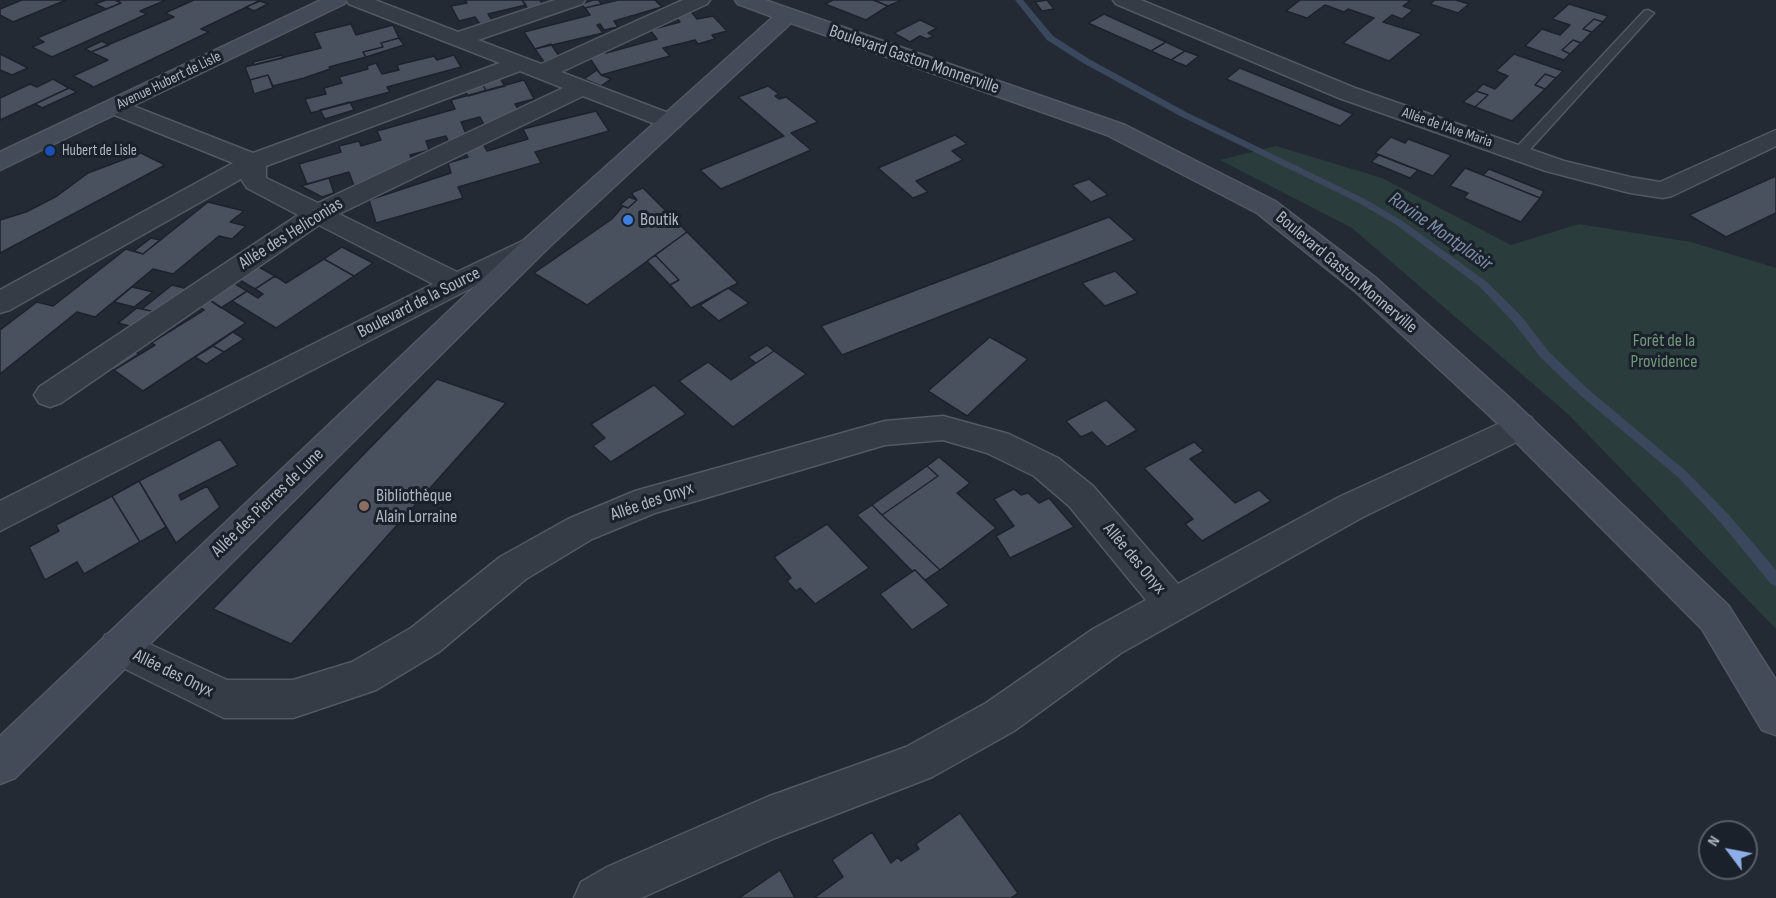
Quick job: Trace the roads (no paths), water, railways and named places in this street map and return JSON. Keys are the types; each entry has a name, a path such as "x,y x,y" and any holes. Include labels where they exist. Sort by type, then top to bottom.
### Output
{"street":[{"name":"Avenue Hubert de Lisle","path":"0,162 337,0"},
{"path":"356,0 670,122"},
{"path":"458,39 575,0"},
{"path":"0,303 253,162 530,68 700,0"},
{"name":"Boulevard Gaston Monnerville","path":"745,0 1116,130 1266,207 1366,285 1520,426 1715,617 1776,717"},
{"name":"Allée de l'Ave Maria","path":"1123,0 1347,93 1555,166 1663,190 1776,137"},
{"name":"Boulevard de la Source","path":"0,517 537,243 787,15"},
{"name":"Allée des Heliconias","path":"50,395 318,213 582,87"},
{"path":"115,106 253,162"},
{"path":"253,162 253,179 256,183 457,284"},
{"name":"Allée des Pierres de Lune","path":"0,764 537,243"},
{"path":"597,898 623,883 767,819 917,763 1000,717 1107,641 1352,507 1520,426"},
{"name":"Allée des Onyx","path":"119,647 224,699 292,699 362,677 426,640 513,568 580,529 647,501 885,433 944,428 997,443 1046,467 1081,496 1173,605"}],"lane":[{"path":"1519,153 1648,13"}],"waterway":[{"name":"Ravine Montplaisir","path":"1019,0 1050,38 1086,61 1183,114 1360,200 1398,222 1483,284 1518,320 1545,355 1585,393 1683,475 1725,519 1776,580"}],"place":[{"name":"Hubert de Lisle","path":"50,151"},
{"name":"Boutik","path":"628,220"},
{"name":"Bibliothèque Alain Lorraine","path":"364,506"}],"park label":[{"name":"Forêt de la Providence","path":"1664,351"}]}
